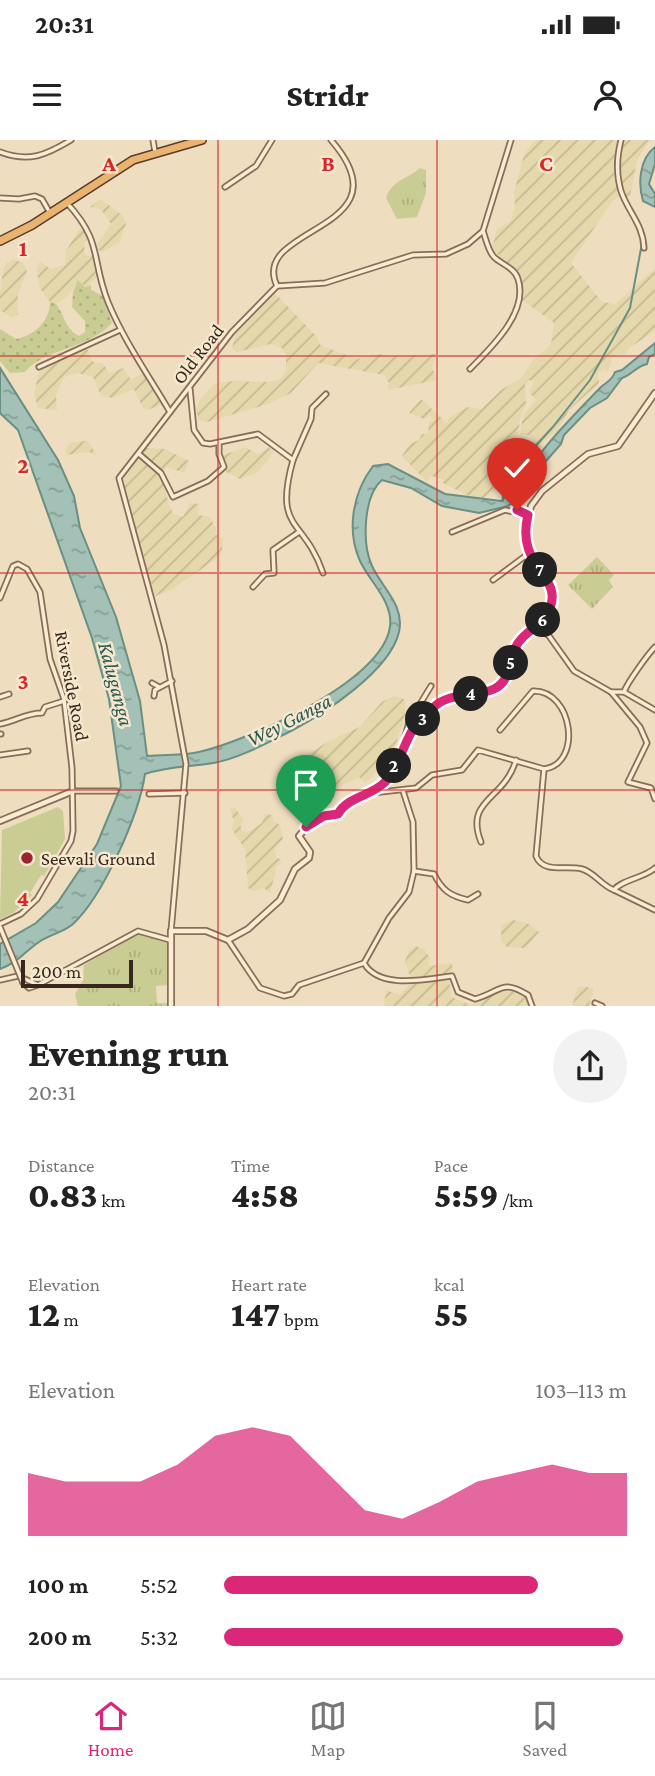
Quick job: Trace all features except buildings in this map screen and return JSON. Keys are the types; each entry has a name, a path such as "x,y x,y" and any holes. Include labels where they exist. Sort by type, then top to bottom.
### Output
{"highway":[{"path":"0,241 50,213 119,167 155,152 202,140"}],"street":[{"path":"0,152 21,158 36,158 71,140"},
{"path":"153,140 155,152"},
{"path":"225,187 257,166 272,140"},
{"path":"331,140 345,155 352,170 352,193 334,220 294,242 275,260 272,273 277,286 325,283 413,255 446,254 468,244 483,232 511,140"},
{"path":"621,140 618,173 621,192 644,233 644,248"},
{"path":"0,198 35,196 42,199 50,213"},
{"path":"66,202 91,235 107,299 120,330 170,412"},
{"path":"470,369 507,328 519,298 518,279 512,269 492,256 483,232"},
{"name":"Old Road","path":"170,932 186,764 172,681 119,478 232,332 277,286"},
{"path":"39,367 120,330"},
{"path":"189,387 194,430 203,443 258,434 293,460"},
{"path":"228,940 248,929 280,900 295,869 309,858 310,852 299,836 306,827 324,816 338,814 342,806 386,782 415,726 436,705 500,685 518,643 538,627 550,609 553,591 528,554 524,539 528,515 542,491 588,454 618,446 655,393"},
{"path":"323,573 319,561 289,518 285,504 293,460 311,419 312,408 326,394"},
{"path":"139,454 161,473 173,497 217,475 224,467 219,454 219,442"},
{"path":"452,532 505,510 528,515"},
{"path":"253,587 265,574 274,573 273,550 299,531"},
{"path":"493,580 528,554"},
{"name":"Riverside Road","path":"0,926 21,914 37,899 71,841 73,791 64,701 50,659 40,592 27,569 18,564 13,566 3,591"},
{"path":"0,581 3,591 0,598"},
{"path":"538,627 549,636 574,671 611,692 640,727 647,743 628,782 651,788 655,799"},
{"path":"624,692 628,682 641,669 655,647"},
{"path":"154,696 159,687 172,681"},
{"path":"152,683 159,687"},
{"path":"400,756 409,722 431,686"},
{"path":"366,793 416,788 432,775 461,770 478,750 544,769 555,766 566,746 567,716 559,704 539,691 533,691 500,730"},
{"path":"611,692 624,692 655,710"},
{"path":"0,697 9,694"},
{"path":"0,724 14,721 26,713 42,713 45,708 64,701"},
{"path":"0,755 28,751"},
{"path":"481,842 474,825 476,814 503,786 516,760"},
{"path":"544,769 536,856 538,862 548,867 586,870 614,890 655,910"},
{"path":"0,821 73,791 116,791"},
{"path":"171,1006 170,932 206,931 228,940 260,988 284,996 292,994 299,985 364,963 389,918 409,892 414,871 412,822 403,791"},
{"path":"149,794 185,793"},
{"path":"614,890 618,885 639,879 655,868"},
{"path":"414,871 434,874 441,887 454,897 468,900 478,894"},
{"path":"0,926 23,983 29,988 138,931 170,940"},
{"path":"364,963 370,972 388,978 409,981 452,976 458,992 475,999 510,985 528,995 532,1006"},
{"path":"0,980 18,976 38,985"},
{"path":"595,1003 603,1006"}],"shaded area":[{"path":"650,140 637,160 630,196 617,197 610,204 571,263 602,302 615,304 655,268 655,331 629,348 625,354 613,356 608,371 604,369 598,373 599,383 569,410 557,432 543,442 516,478 508,479 527,456 525,450 534,440 530,435 520,435 523,415 536,400 529,392 534,381 529,380 525,384 526,405 521,414 518,433 507,451 498,454 494,467 498,472 493,481 496,491 483,498 471,497 443,483 442,479 431,476 427,482 402,456 410,444 419,440 422,434 428,434 429,422 433,420 430,415 424,419 409,413 421,399 447,423 449,417 468,407 481,409 501,390 521,378 532,362 551,344 554,323 522,300 522,277 492,249 497,229 510,222 515,209 514,192 524,155 534,141"},
{"path":"101,199 123,216 126,224 119,243 102,252 97,249 97,244 111,224 101,209 90,207"},
{"path":"80,228 85,229 89,237 84,243 85,255 93,256 96,278 86,287 79,281 68,296 56,304 50,302 39,287 37,269 40,261 50,269 65,265 66,251"},
{"path":"13,260 22,262 27,271 18,293 18,314 12,318 0,310 0,294 3,270 6,263"},
{"path":"273,291 317,337 320,345 357,359 378,354 437,354 432,367 437,380 388,390 389,383 384,375 318,363 291,393 268,404 207,422 199,420 196,410 200,399 214,384 233,381 269,382 279,380 286,371 286,355 282,348 270,344 237,352 232,348 236,334"},
{"path":"83,349 88,350 93,362 102,363 110,373 123,368 131,380 143,373 164,404 147,410 143,408 134,389 113,398 101,396 93,377 78,373 64,377 56,395 57,410 38,408 34,393 39,372"},
{"path":"88,441 97,456 89,452 66,455 66,448 72,442"},
{"path":"245,447 258,454 269,447 274,452 258,472 240,479 223,470 218,457"},
{"path":"146,448 165,449 189,461 184,473 167,467 161,471 169,505 173,514 183,517 190,503 199,504 198,515 210,517 216,529 215,534 223,539 222,552 216,559 171,590 155,596 122,482"},
{"path":"394,696 404,699 406,712 397,741 387,760 366,783 359,777 335,789 325,785 311,793 303,780 313,777 310,768 304,765 304,757 329,741 360,727 382,702"},
{"path":"230,808 235,808 244,821 240,824 242,831 248,832 262,823 265,814 272,815 274,823 277,822 281,828 283,839 275,848 276,858 280,859 281,864 277,866 270,893 264,888 255,891 248,888 245,849 231,828 234,822"},
{"path":"513,920 529,924 539,932 526,948 507,947 501,941 501,925"},
{"path":"415,946 424,949 430,958 428,966 452,963 453,973 411,979 405,961 409,951"},
{"path":"449,978 451,997 471,1005 501,988 521,993 530,1001 530,1006 384,1006 386,990 400,995 410,983"},
{"path":"578,986 594,988 589,1006 572,1006"}],"green space":[{"path":"420,168 426,170 426,193 417,217 397,219 386,198 388,192"},
{"path":"78,280 85,287 91,285 91,290 103,296 112,323 91,338 43,358 25,372 10,373 0,361 0,329 16,339 35,331 47,316 50,302 56,304 74,333 79,336 85,332 85,321 72,307 73,292"},
{"path":"597,557 614,575 609,580 613,587 592,609 568,585"},
{"name":"Seevali Ground","path":"58,807 63,811 65,839 44,876 41,875 30,893 32,895 13,913 0,919 2,830"},
{"path":"138,933 167,943 168,985 156,986 157,1003 168,1003 168,1006 78,1006 75,994 83,980 84,965"}],"water":[{"path":"655,147 655,164 649,184 655,194 655,207 643,201 640,180 646,158"},
{"path":"655,343 655,354 649,357 647,364 622,378 607,398 590,408 564,435 561,444 539,469 537,482 508,506 479,513 442,506 411,488 382,480 371,497 368,508 367,546 372,566 396,605 400,622 393,647 383,661 370,676 338,702 263,745 223,761 145,774 127,832 96,895 73,924 43,940 0,969 0,944 36,923 58,902 97,844 121,786 109,699 92,638 18,430 0,413 0,368 58,460 74,496 80,528 116,617 140,701 147,756 199,752 250,735 315,703 370,662 386,640 390,617 385,602 360,561 353,537 356,499 373,466 388,464 445,494 501,501 508,494 518,492 530,467 553,438 615,372 622,370"}],"waterway":[{"path":"619,140 615,164 619,190"},
{"path":"503,501 502,483 552,428 590,380 630,308 642,243"}],"place":[{"name":"Seevali Ground","path":"27,858"}],"route":[{"path":"306,827 324,816 338,814 342,806 386,782 405,751 415,726 436,705 454,697 495,688 505,679 518,643 538,627 550,609 553,591 526,549 524,539 528,515 517,510"}],"water label":[{"name":"Kaluganga","path":"116,684"},
{"name":"Wey Ganga","path":"289,720"}]}
